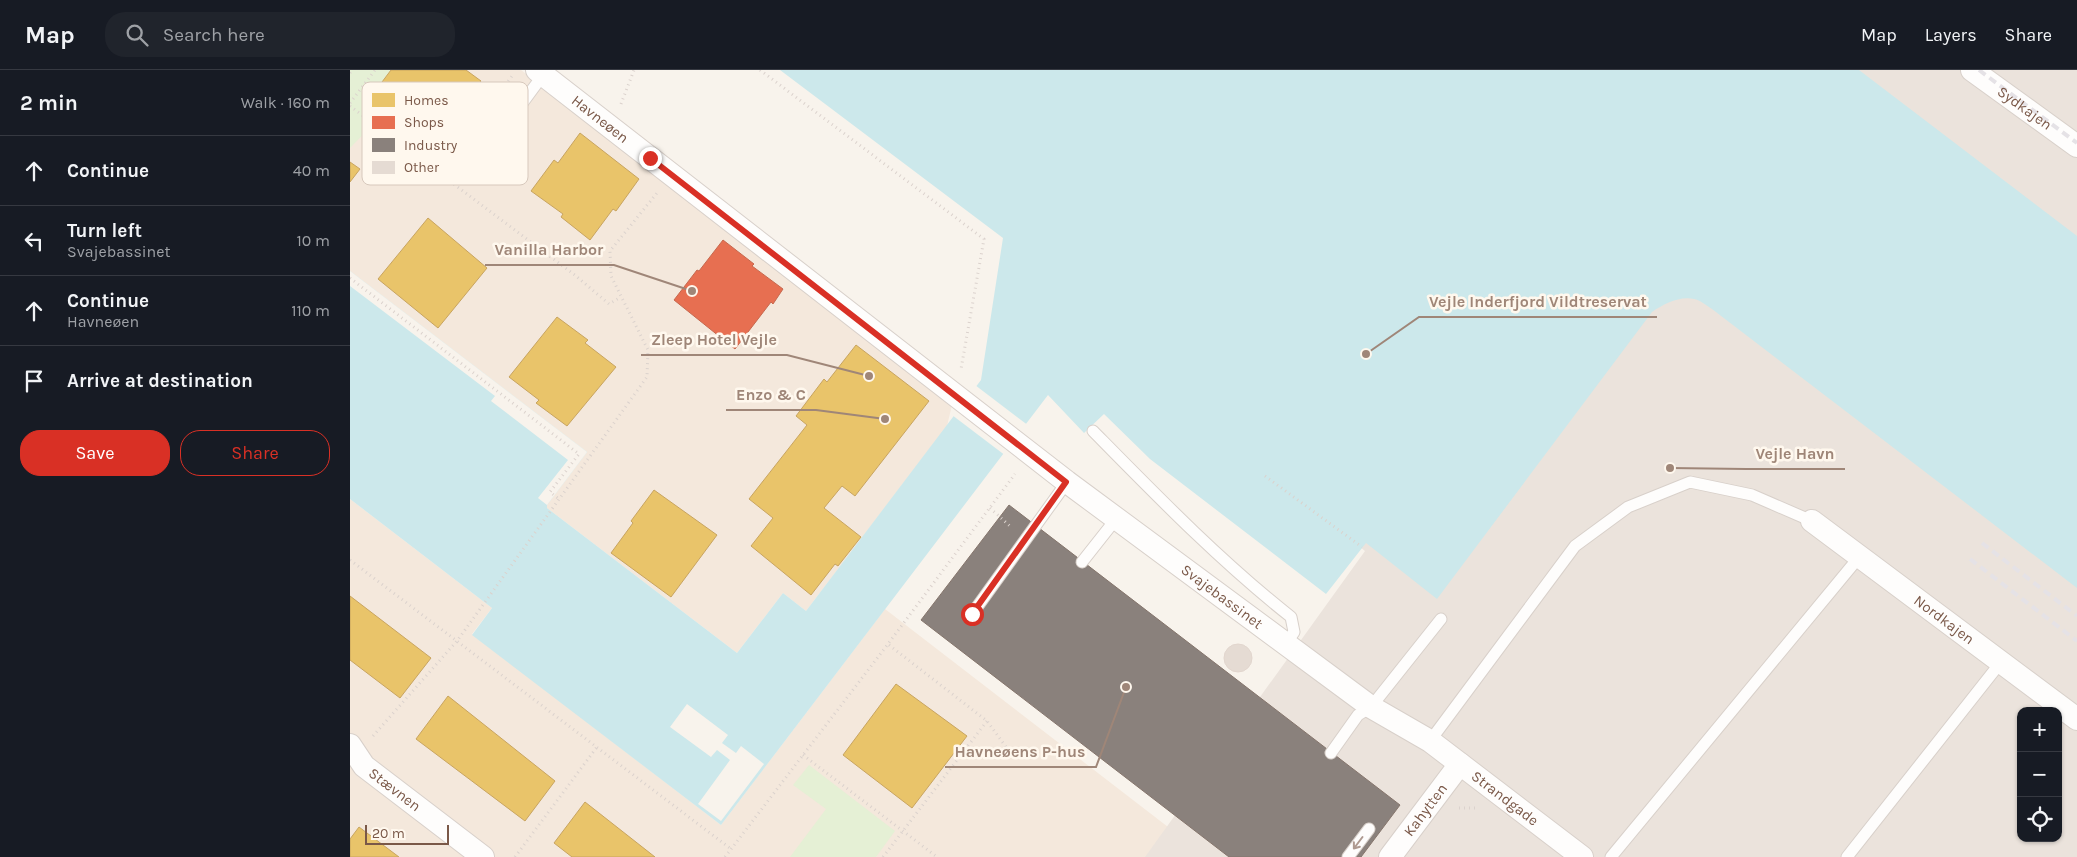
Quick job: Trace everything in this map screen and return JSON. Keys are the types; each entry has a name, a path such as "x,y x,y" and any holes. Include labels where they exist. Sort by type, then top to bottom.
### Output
{"street":[{"name":"Sydkajen","path":"1972,70 2077,146"},
{"name":"Havneøen","path":"540,72 1025,449"},
{"name":"Svajebassinet","path":"1025,449 1066,482 1370,707 1430,741"},
{"name":"Nordkajen","path":"1812,521 2077,719"},
{"name":"Strandgade","path":"1430,741 1582,857"},
{"name":"Stævnen","path":"352,755 483,857"},
{"name":"Kahytten","path":"1390,857 1460,764"}],"lane":[{"path":"528,91 540,72"},
{"path":"1093,430 1151,490 1254,587 1291,616 1294,632 1285,645"},
{"path":"972,614 1066,482"},
{"path":"1430,741 1575,546 1628,507 1690,482 1752,495 1812,521"},
{"path":"1082,562 1116,519"},
{"path":"1611,857 1860,556"},
{"path":"1331,753 1358,715 1370,707 1441,619"},
{"path":"1847,857 2001,662"},
{"path":"1348,857 1369,830"}],"path":[{"path":"366,82 375,70"},
{"path":"611,128 634,70"},
{"path":"760,70 984,239 963,368 954,394"},
{"path":"507,82 515,72"},
{"path":"362,88 350,105 362,114"},
{"path":"455,185 576,276 608,304 622,297"},
{"path":"352,755 457,641 647,377 648,350 611,276 610,251 659,190"},
{"path":"350,278 579,454 550,492 559,499"},
{"path":"725,857 888,644 1025,449"},
{"path":"1265,476 1362,547"},
{"path":"350,560 731,849"},
{"path":"888,644 988,721 1009,751"},
{"path":"883,857 988,721"},
{"path":"515,857 597,747"},
{"path":"803,755 937,857"},
{"path":"1456,810 1462,806 1488,810 1502,797"}],"shaded area":[{"path":"350,70 521,70 952,405 947,426 806,611 783,593 737,653 547,508 547,505 587,452 350,271"},
{"path":"1168,70 2077,70 2077,857 1145,857 1365,551 1161,385"},
{"path":"350,499 492,608 472,634 721,825 885,609 1207,857 350,857"}],"green space":[{"path":"350,70 426,70 414,82 362,82 362,136 350,148"},
{"path":"809,765 895,831 876,857 790,857 826,809 793,785"}],"water":[{"path":"780,70 1859,70 2077,236 2077,588 1712,309 1694,299 1677,300 1652,312 1437,599 1366,543 1326,594 1150,459 1104,414 1084,433 1048,395 721,825 472,635 492,608 350,499 350,271 587,452 547,505 547,508 737,653 783,593 806,611 981,380 1003,238"}],"pier":[{"path":"350,271 587,452 547,505 538,498 568,460 491,401 495,396 350,286"},
{"path":"975,385 1029,426 1006,456 952,415"},
{"path":"687,704 728,735 722,743 736,753 741,746 764,764 721,821 698,804 730,760 717,750 711,757 670,727"}],"building: Homes":[{"path":"391,70 466,70 481,81 480,82 382,82"},
{"path":"580,133 639,179 616,211 613,209 590,240 561,217 563,214 531,191 554,160 558,163"},
{"path":"350,162 360,169 350,182"},
{"path":"428,218 487,268 438,328 378,279"},
{"path":"557,317 588,340 585,343 616,367 567,426 536,403 539,400 509,377"},
{"path":"856,345 929,401 855,496 842,486 824,508 861,537 838,566 835,564 811,595 751,546 773,518 749,499 807,425 796,416 824,379 827,382"},
{"path":"654,490 717,535 671,597 611,553 633,523 631,521"},
{"path":"350,596 431,658 400,698 350,660"},
{"path":"896,684 967,736 912,808 843,755"},
{"path":"448,696 555,781 525,821 416,739"},
{"path":"585,802 655,857 572,857 554,843"},
{"path":"359,827 399,857 350,857 350,839"}],"building: Shops":[{"path":"723,240 754,264 752,266 783,289 773,304 771,302 735,349 674,300"}],"building: Industry":[{"path":"1009,505 1400,805 1361,857 1229,857 921,620"}],"building: Other":[{"path":"1238,644 1248,648 1252,658 1248,668 1238,672 1228,668 1224,658 1228,648"}],"railway":[{"path":"1979,70 2077,143"},
{"path":"1982,543 2077,616"},
{"path":"1970,559 2077,641"}],"place":[{"name":"Vanilla Harbor","path":"692,291"},
{"name":"Vejle Inderfjord Vildtreservat","path":"1366,354"},
{"name":"Zleep Hotel Vejle","path":"869,376"},
{"name":"Enzo & C","path":"885,419"},
{"name":"Vejle Havn","path":"1670,468"},
{"name":"Havneøens P-hus","path":"1126,687"}],"route":[{"path":"650,158 1066,482 972,614"}]}
